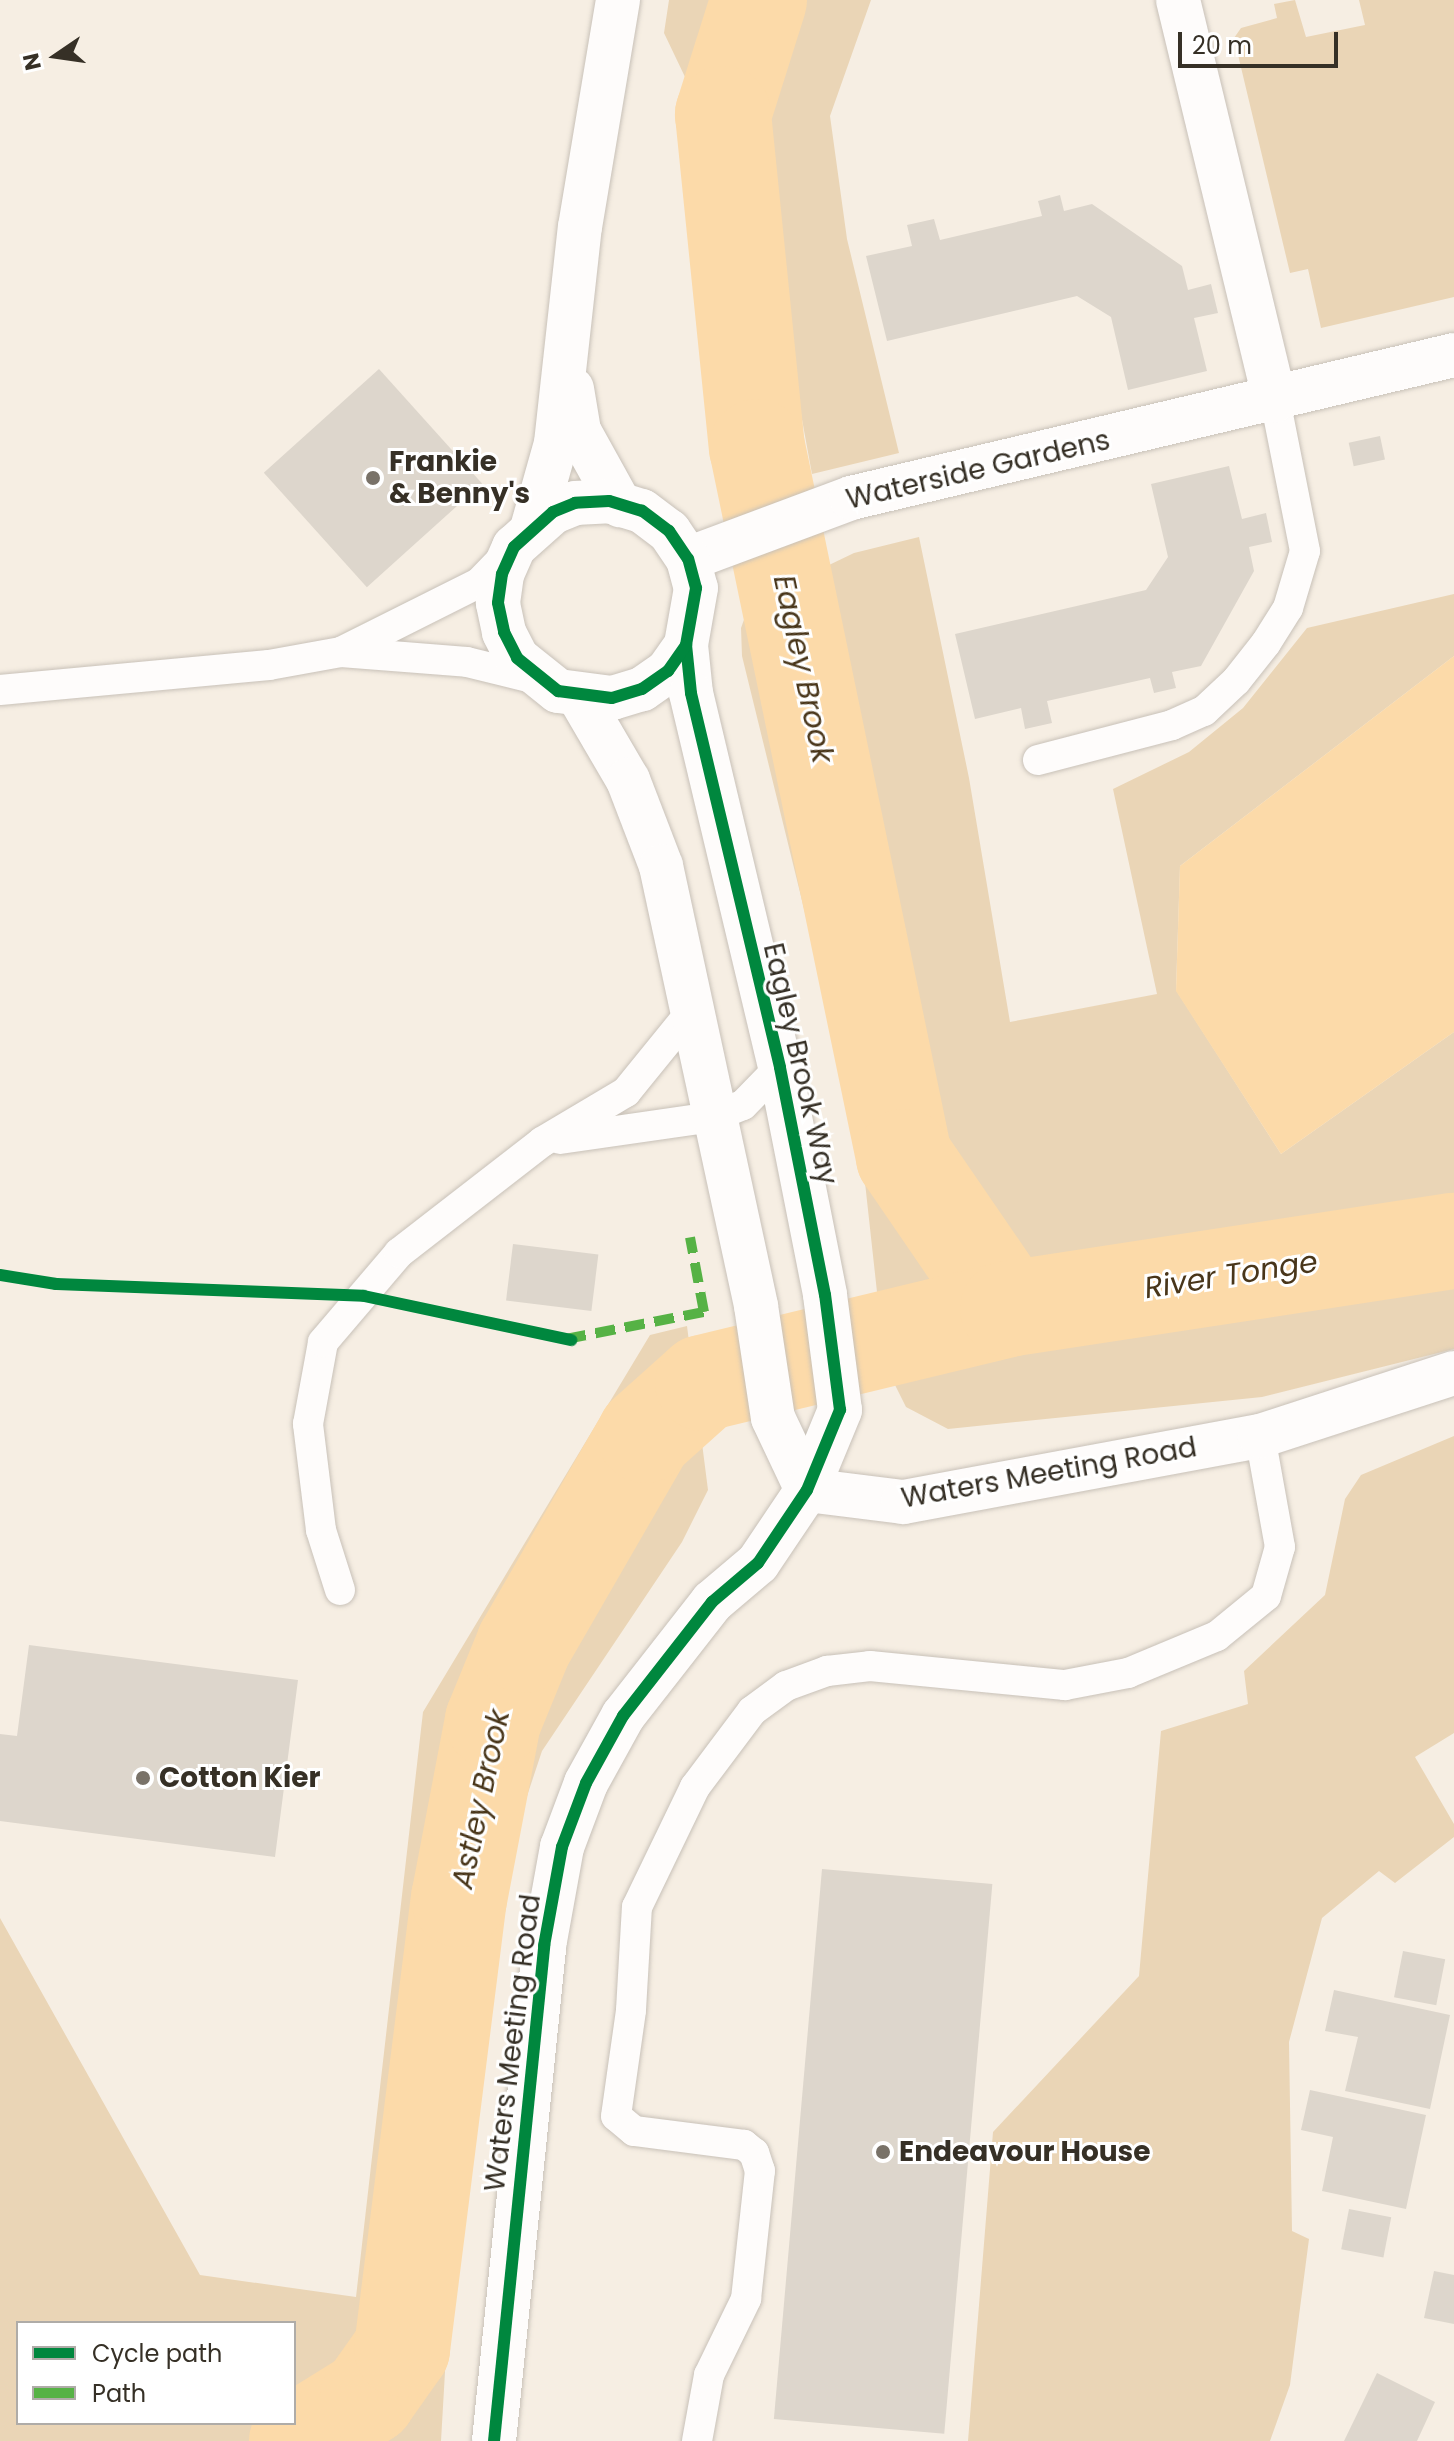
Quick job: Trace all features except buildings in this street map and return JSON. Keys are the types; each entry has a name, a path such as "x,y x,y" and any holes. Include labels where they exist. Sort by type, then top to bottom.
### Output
{"street":[{"path":"523,536 575,503 620,505 642,511 669,531 688,559 696,588 686,645 668,671 642,689 612,698 580,698 538,679 517,658 504,632 498,603 502,574 523,536 556,443 568,367 580,227 618,0"},
{"path":"1178,0 1275,400"},
{"name":"Waterside Gardens","path":"688,559 851,498 1275,400 1454,355"},
{"path":"568,367 579,431 620,505"},
{"name":"Eagley Brook Way","path":"686,645 691,693 780,1067 825,1295 840,1410 807,1490"},
{"path":"580,698 628,780 661,866 756,1306 773,1418 807,1490"},
{"name":"Waters Meeting Road","path":"494,2441 544,1946 562,1847 586,1783 623,1716 712,1602 758,1563 807,1490 903,1502 1260,1436 1454,1373"}],"lane":[{"path":"1038,760 1172,725 1204,711 1236,681 1266,643 1288,608 1305,551 1275,400"},
{"path":"341,652 479,583 523,536"},
{"path":"0,690 269,665 341,652 467,662 538,679"},
{"path":"340,1590 321,1530 308,1424 323,1342 399,1253 542,1142 626,1092 691,1012"},
{"path":"542,1142 713,1117 743,1105 780,1067"},
{"path":"697,2441 709,2375 746,2299 760,2171 754,2153 744,2145 634,2131 616,2116 631,2010 637,1907 695,1787 752,1711 786,1686 827,1671 870,1666 1065,1685 1128,1673 1217,1636 1266,1596 1280,1547 1260,1436"}],"shaded area":[{"path":"669,0 871,0 830,116 847,239 899,453 812,474 773,261 664,33"},
{"path":"1295,0 1306,37 1365,25 1359,0 1454,0 1454,297 1321,328 1308,269 1290,273 1234,38 1241,28 1277,18 1274,4"},
{"path":"919,537 969,778 1010,1022 1157,994 1113,789 1189,752 1243,708 1307,628 1454,594 1454,656 1180,866 1176,990 1281,1154 1454,1032 1454,1349 1262,1397 948,1429 906,1407 885,1365 860,1137 742,656 741,628 750,603 854,553"},
{"path":"1454,656 1454,1032 1281,1154 1176,991 1180,866"},
{"path":"687,1326 708,1490 682,1542 542,1751 505,1862 461,2096 441,2441 0,2441 0,1918 200,2275 356,2297 423,1712 650,1335"},
{"path":"1454,1436 1454,1733 1415,1757 1454,1824 1454,1837 1395,1883 1379,1871 1322,1918 1289,2042 1292,2231 1309,2239 1290,2385 1270,2441 968,2441 993,2132 1139,1976 1161,1731 1248,1704 1244,1671 1325,1595 1345,1499 1361,1475"}],"waterway":[{"name":"Eagley Brook","path":"759,0 723,114 757,447 904,1157 1008,1309"},
{"name":"Astley Brook","path":"297,2441 368,2397 402,2349 459,1899 493,1721 524,1645 645,1435 703,1383 1008,1309 1454,1241"}],"marked path":[{"path":"566,1339 704,1312 690,1237"}],"cycle path":[{"path":"494,2441 544,1946 562,1847 586,1783 623,1716 712,1602 758,1563 807,1490 840,1410 825,1295 780,1067 691,693 686,645 696,588 688,559 669,531 642,511 609,501 575,503 553,512 514,547 502,574 498,603 504,632 517,658 558,691 612,698 642,689 668,671 686,645"},
{"path":"0,1275 56,1284 364,1296 571,1340"}],"place":[{"name":"Frankie & Benny's","path":"373,478"},
{"name":"Cotton Kier","path":"143,1778"},
{"name":"Endeavour House","path":"883,2152"}],"water label":[{"name":"River Tonge","path":"1231,1275"}]}
